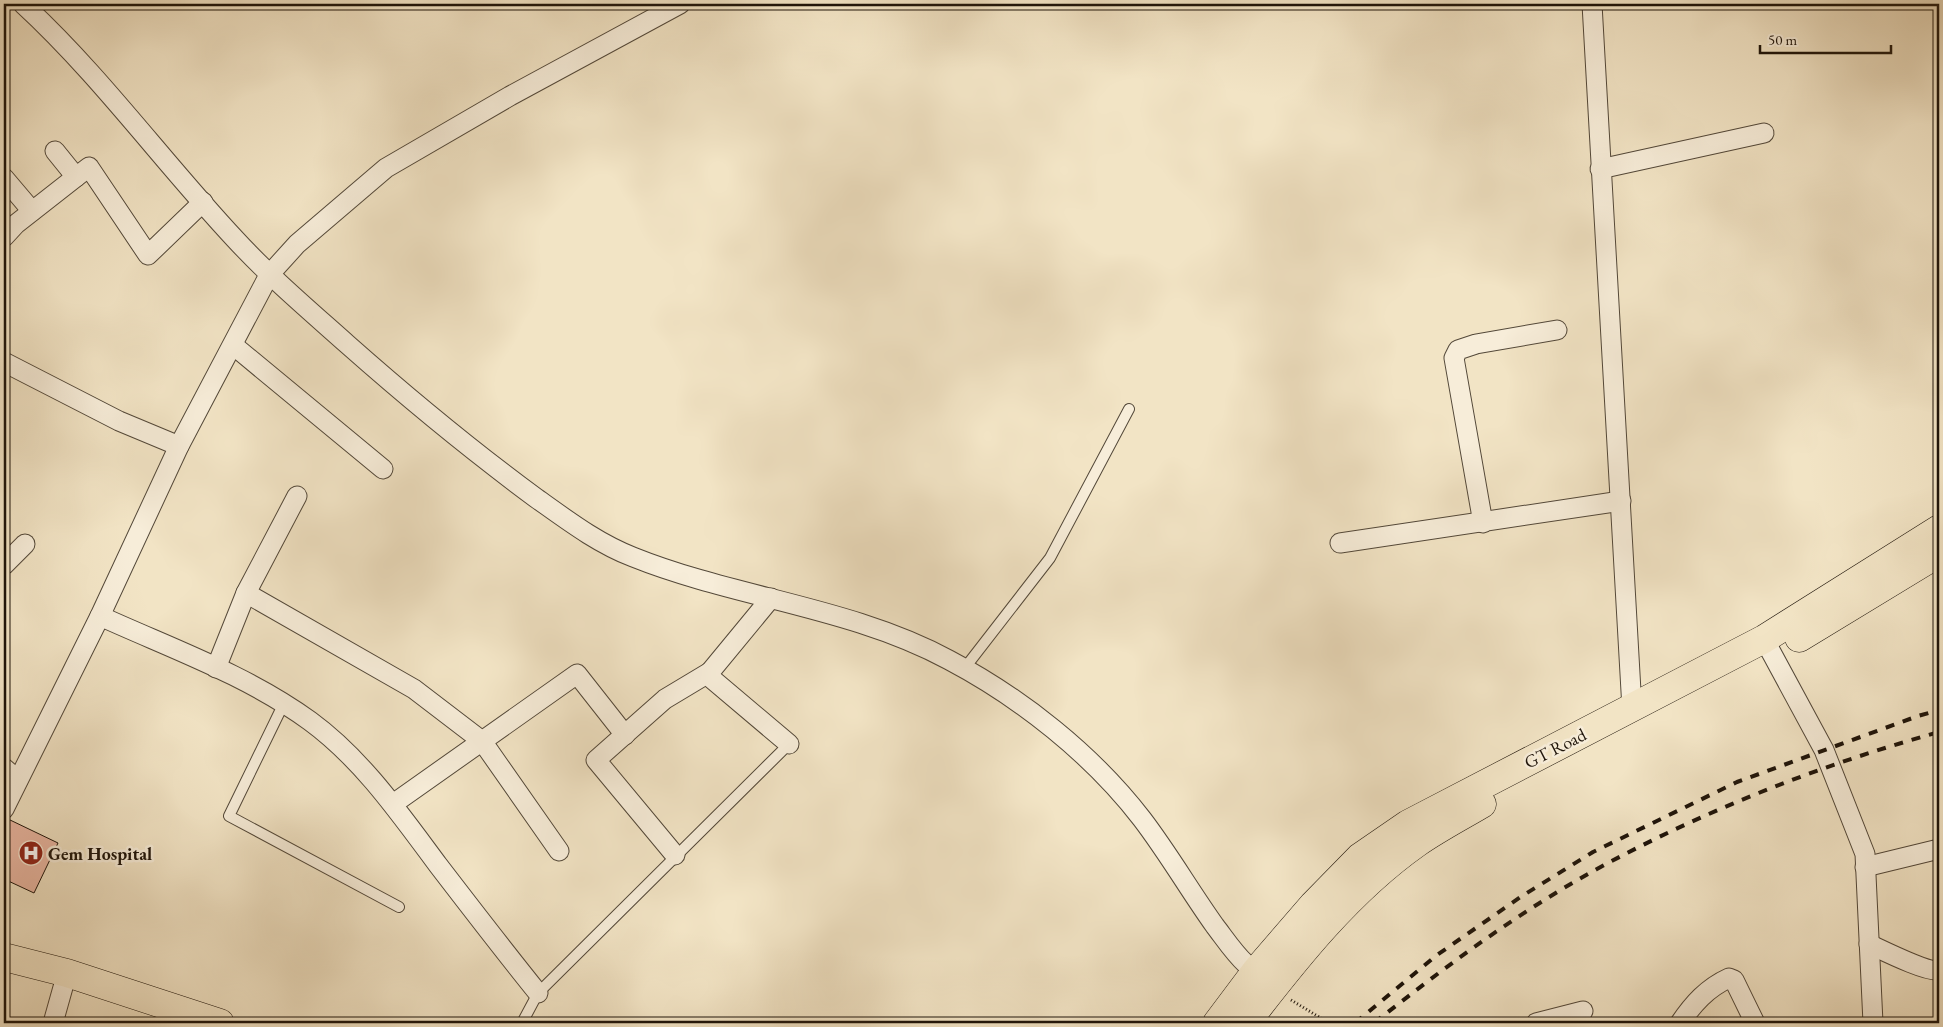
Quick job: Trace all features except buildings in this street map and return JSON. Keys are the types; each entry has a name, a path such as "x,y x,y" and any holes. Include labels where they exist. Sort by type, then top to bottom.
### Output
{"highway":[{"name":"GT Road","path":"1246,1023 1265,980 1313,905 1360,857 1416,820 1632,709 1768,646 1939,529"},
{"name":"GT Road","path":"1217,1023 1374,877 1417,843 1514,785 1607,740 1768,646 1939,554"},
{"path":"4,957 67,973 220,1023"}],"street":[{"path":"4,809 11,774 100,616 179,446 270,275 297,244 386,168 510,96 677,4"},
{"path":"1592,4 1632,709"},
{"path":"26,5 270,275 408,397 493,464 580,530 634,558 884,632 922,647 964,669 1019,703 1087,759 1117,789 1158,841 1227,942 1244,963 1265,980"},
{"path":"1600,169 1764,133"},
{"path":"55,151 76,177"},
{"path":"4,237 32,211 90,167 148,255 203,202"},
{"path":"4,178 32,211"},
{"path":"1483,523 1454,358 1458,350 1470,346 1557,330"},
{"path":"233,345 384,469"},
{"path":"4,362 119,421 179,446"},
{"path":"216,668 246,593 297,496"},
{"path":"1340,543 1621,501"},
{"path":"4,565 25,544"},
{"path":"246,593 414,690 482,741 558,851"},
{"path":"675,856 596,760 665,699 710,672 771,598"},
{"path":"100,616 216,668 284,703 332,739 358,764 393,804 538,993"},
{"path":"1768,646 1831,766 1865,854 1873,1023"},
{"path":"710,672 712,679 789,744"},
{"path":"393,804 577,674 625,734"},
{"path":"1865,867 1939,850"},
{"path":"1869,944 1935,971 1939,970"},
{"path":"53,1023 67,973"},
{"path":"1680,1023 1690,1008 1713,985 1729,978 1734,980 1755,1023"},
{"path":"1536,1023 1583,1011"}],"lane":[{"path":"964,669 1050,558 1129,409"},
{"path":"284,703 229,816 399,907"},
{"path":"522,1023 538,993 789,744"}],"path":[{"path":"1265,980 1329,1023"}],"railway":[{"path":"1355,1023 1437,955 1522,896 1593,852 1737,782 1939,710"},
{"path":"1374,1023 1428,981 1510,922 1597,869 1679,827 1764,791 1851,759 1939,732"}],"place":[{"name":"Gem Hospital","path":"31,853"}]}
